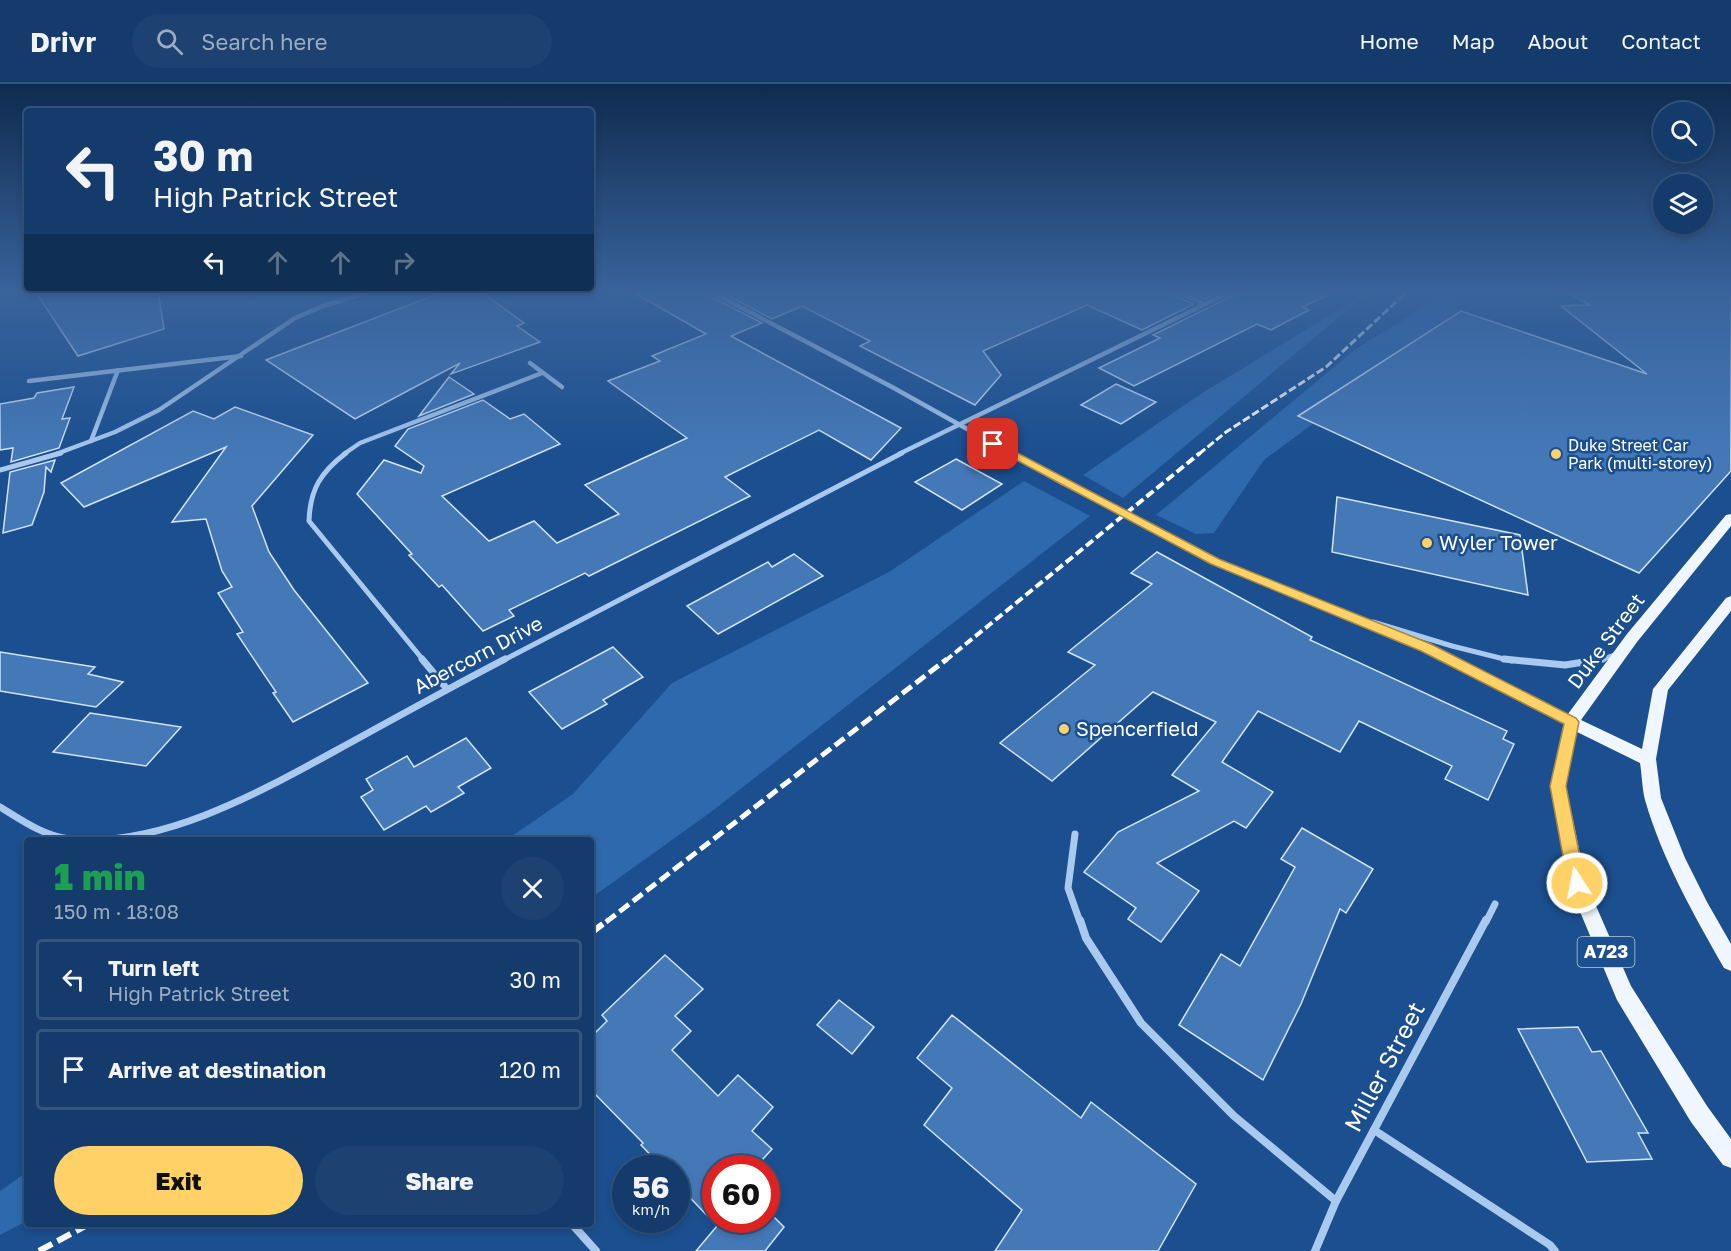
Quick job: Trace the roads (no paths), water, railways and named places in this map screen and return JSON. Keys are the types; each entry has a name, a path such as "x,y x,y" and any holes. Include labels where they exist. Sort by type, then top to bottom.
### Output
{"main road":[{"name":"Duke Street","path":"1571,722 1622,652 1731,518"},
{"path":"1731,601 1661,688 1648,759 1653,798 1676,858 1700,908 1731,962"},
{"path":"1571,722 1648,759"},
{"name":"A723","path":"1571,722 1558,786 1577,883 1624,993 1699,1114 1731,1156"}],"street":[{"path":"0,470 91,441 139,421 177,400 256,345"},
{"path":"812,345 1063,483 1215,561 1426,648 1571,722"},
{"name":"Abercorn Drive","path":"126,837 161,831 257,794 447,689 958,424 1120,345"},
{"path":"29,381 241,356"},
{"path":"530,363 562,387"},
{"path":"91,441 118,370"},
{"path":"447,689 309,521 308,501 316,481 334,462 360,443 542,373"},
{"path":"1341,612 1494,658 1561,665 1591,663 1622,652"},
{"name":"Abercorn Drive","path":"0,807 36,829 62,837"},
{"path":"1075,834 1068,888 1078,918 1086,938 1141,1023 1234,1116 1336,1202"},
{"name":"Miller Street","path":"1315,1251 1336,1202 1495,904"},
{"path":"1374,1130 1550,1245 1555,1251"},
{"path":"575,1227 596,1251"}],"railway":[{"path":"1199,454 1226,432 1326,367 1349,345"},
{"path":"945,661 1200,453"},
{"path":"606,922 947,659"},
{"path":"594,931 608,920"},
{"path":"39,1251 83,1227"}],"place":[{"name":"Duke Street Car Park (multi-storey)","path":"1556,454"},
{"name":"Wyler Tower","path":"1427,543"},
{"name":"Spencerfield","path":"1064,729"}]}
